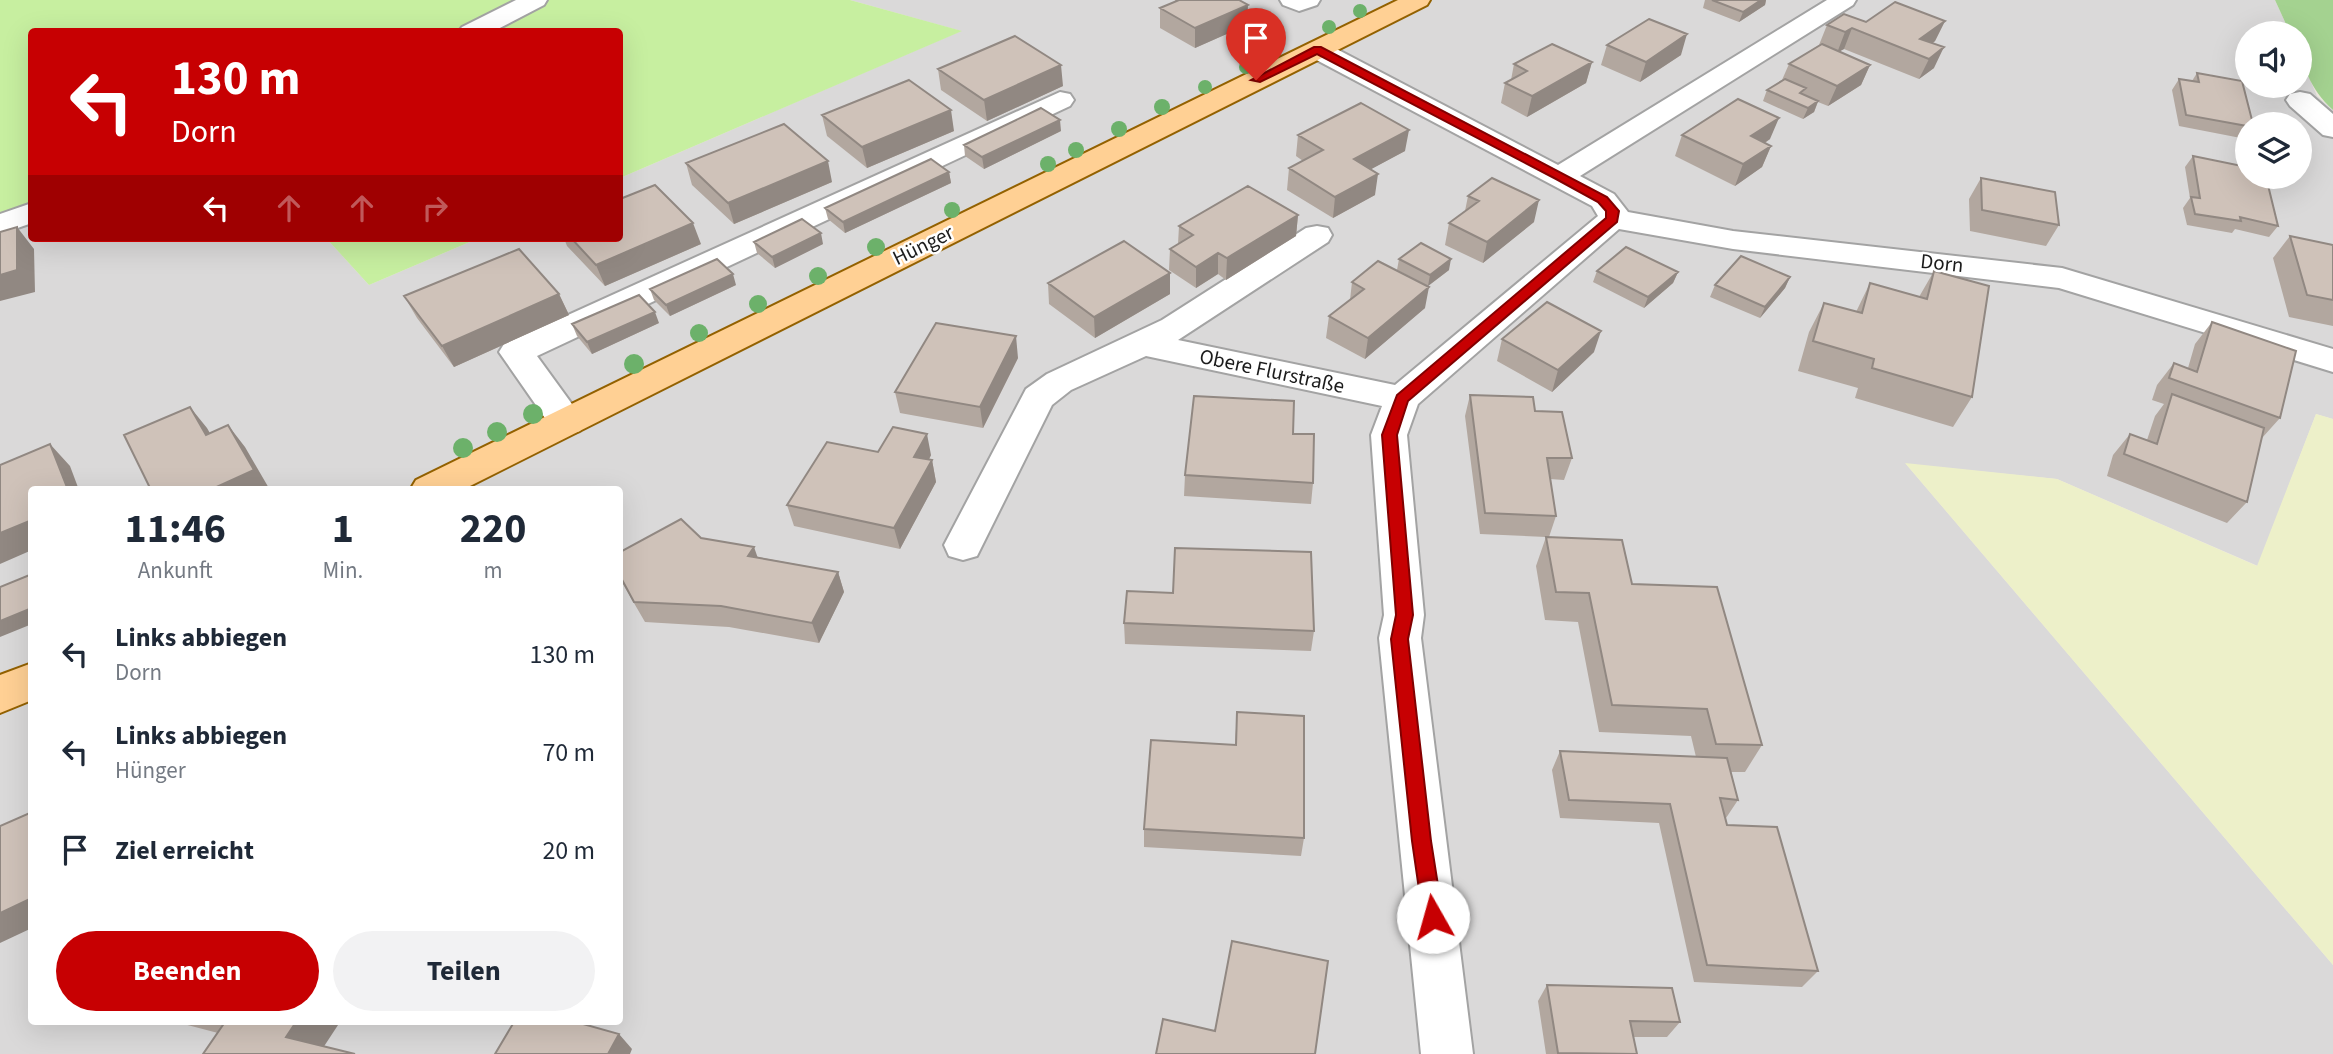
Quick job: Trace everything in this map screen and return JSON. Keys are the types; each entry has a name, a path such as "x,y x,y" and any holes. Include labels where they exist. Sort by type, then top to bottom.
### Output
{"main road":[{"name":"Hünger","path":"437,486 1418,0"},
{"path":"0,695 28,682"}],"street":[{"path":"479,28 535,0"},
{"path":"1292,0 1299,4 1308,0"},
{"path":"1560,176 1844,0"},
{"path":"1318,50 1560,176 1603,200 1613,211 1613,219 1402,398 1389,435 1404,615 1400,639 1447,1054"},
{"path":"568,422 516,352 1060,100"},
{"path":"2300,100 2333,129"},
{"path":"0,225 28,214"},
{"name":"Dorn","path":"1613,219 1733,240 2062,278 2333,361"},
{"name":"Obere Flurstraße","path":"963,545 1038,398 1059,382 1174,328 1317,236"},
{"name":"Obere Flurstraße","path":"1143,344 1402,398"}],"shaded area":[{"path":"850,0 2275,0 2285,21 2235,21 2235,98 2312,98 2312,84 2317,96 2333,110 2333,419 2316,414 2258,566 2057,479 1906,464 2333,965 2333,1054 0,1054 0,218 28,209 28,242 330,242 369,285 470,242 623,242 623,177 961,31"}],"green space":[{"path":"0,0 850,0 962,31 623,177 623,28 28,28 28,209 0,218"},
{"path":"2275,0 2333,0 2333,110 2312,85 2312,21 2285,21"},
{"path":"330,242 470,242 369,285"},
{"path":"2316,414 2333,419 2333,965 1905,463 2057,479 2257,566"}],"building":[{"path":"1179,0 1239,0 1248,5 1195,28 1160,8"},
{"path":"1712,0 1761,0 1743,12"},
{"path":"1895,2 1945,21 1920,39 1944,47 1929,59 1852,28 1845,32 1827,25 1844,14 1866,22"},
{"path":"1649,19 1687,34 1646,62 1607,45"},
{"path":"1015,36 1061,65 984,100 938,69"},
{"path":"1552,44 1592,62 1532,96 1505,83 1527,71 1514,64"},
{"path":"1822,44 1870,65 1837,86 1789,64"},
{"path":"2197,73 2235,80 2235,98 2246,98 2250,112 2235,112 2235,124 2186,115 2179,79 2199,82"},
{"path":"1785,79 1806,88 1800,93 1818,101 1808,108 1767,90"},
{"path":"909,80 951,110 862,147 822,115"},
{"path":"1738,99 1779,118 1751,136 1771,146 1743,164 1682,135"},
{"path":"1361,103 1409,130 1354,159 1378,174 1335,197 1289,168 1323,150 1298,135"},
{"path":"1041,108 1060,120 982,157 964,145"},
{"path":"784,124 828,161 728,203 686,163"},
{"path":"2193,156 2235,165 2235,189 2269,189 2278,226 2240,217 2241,221 2195,214 2191,197 2200,198"},
{"path":"931,159 949,172 843,222 825,208"},
{"path":"1492,178 1539,200 1487,242 1449,223 1479,201 1468,196"},
{"path":"1981,178 2055,192 2059,225 1982,210"},
{"path":"655,185 693,223 596,265 575,242 623,242 623,198"},
{"path":"1248,186 1298,215 1227,258 1218,253 1196,267 1170,249 1193,235 1179,226"},
{"path":"802,219 821,233 772,257 754,242"},
{"path":"17,227 17,270 0,275 0,232"},
{"path":"2290,236 2333,245 2333,300 2307,295"},
{"path":"1124,241 1170,273 1094,317 1048,283"},
{"path":"1421,243 1451,259 1430,275 1399,259"},
{"path":"1626,247 1678,272 1648,297 1597,271"},
{"path":"519,249 559,294 442,346 404,296"},
{"path":"1741,256 1790,277 1765,307 1715,285"},
{"path":"717,259 733,274 666,305 650,289"},
{"path":"1378,261 1429,287 1368,338 1329,316 1364,289 1352,282"},
{"path":"1934,271 1989,286 1972,397 1872,368 1874,359 1813,341 1824,303 1862,313 1870,283 1927,299"},
{"path":"639,295 655,312 587,342 572,324"},
{"path":"1547,302 1601,331 1558,370 1502,339"},
{"path":"2212,322 2296,351 2280,418 2169,378 2174,363 2197,372"},
{"path":"936,323 1016,336 980,407 895,392"},
{"path":"2172,394 2264,428 2247,502 2124,454 2130,434 2157,444"},
{"path":"1470,395 1533,397 1535,411 1562,412 1572,458 1547,458 1556,516 1485,513"},
{"path":"1194,396 1294,401 1293,434 1314,434 1313,483 1185,475"},
{"path":"190,407 206,435 228,425 254,470 219,486 149,486 124,435"},
{"path":"893,427 927,434 914,457 932,460 894,528 787,505 827,442 878,452"},
{"path":"50,444 66,486 28,486 28,522 0,533 0,465"},
{"path":"681,519 701,538 754,547 748,556 838,572 812,623 721,606 634,602 623,582 623,550"},
{"path":"1546,537 1622,540 1632,584 1717,587 1762,745 1716,744 1707,709 1612,705 1589,593 1556,592"},
{"path":"1175,548 1311,552 1314,631 1124,623 1127,591 1173,593"},
{"path":"28,576 28,610 0,621 0,587"},
{"path":"1237,712 1304,716 1304,838 1144,829 1151,740 1236,745"},
{"path":"1560,751 1727,758 1738,800 1720,798 1727,825 1777,827 1818,971 1707,965 1670,804 1569,800"},
{"path":"28,814 28,900 0,913 0,826"},
{"path":"1232,941 1328,961 1315,1054 1156,1054 1163,1019 1215,1031"},
{"path":"1547,985 1672,988 1680,1022 1630,1021 1637,1054 1558,1053"},
{"path":"223,1025 294,1025 286,1037 355,1054 203,1054"},
{"path":"512,1025 587,1025 619,1034 608,1054 495,1054"}],"route":[{"path":"1256,80 1318,50 1560,176 1603,200 1613,211 1613,219 1402,398 1389,435 1404,615 1400,639 1433,917"}]}
